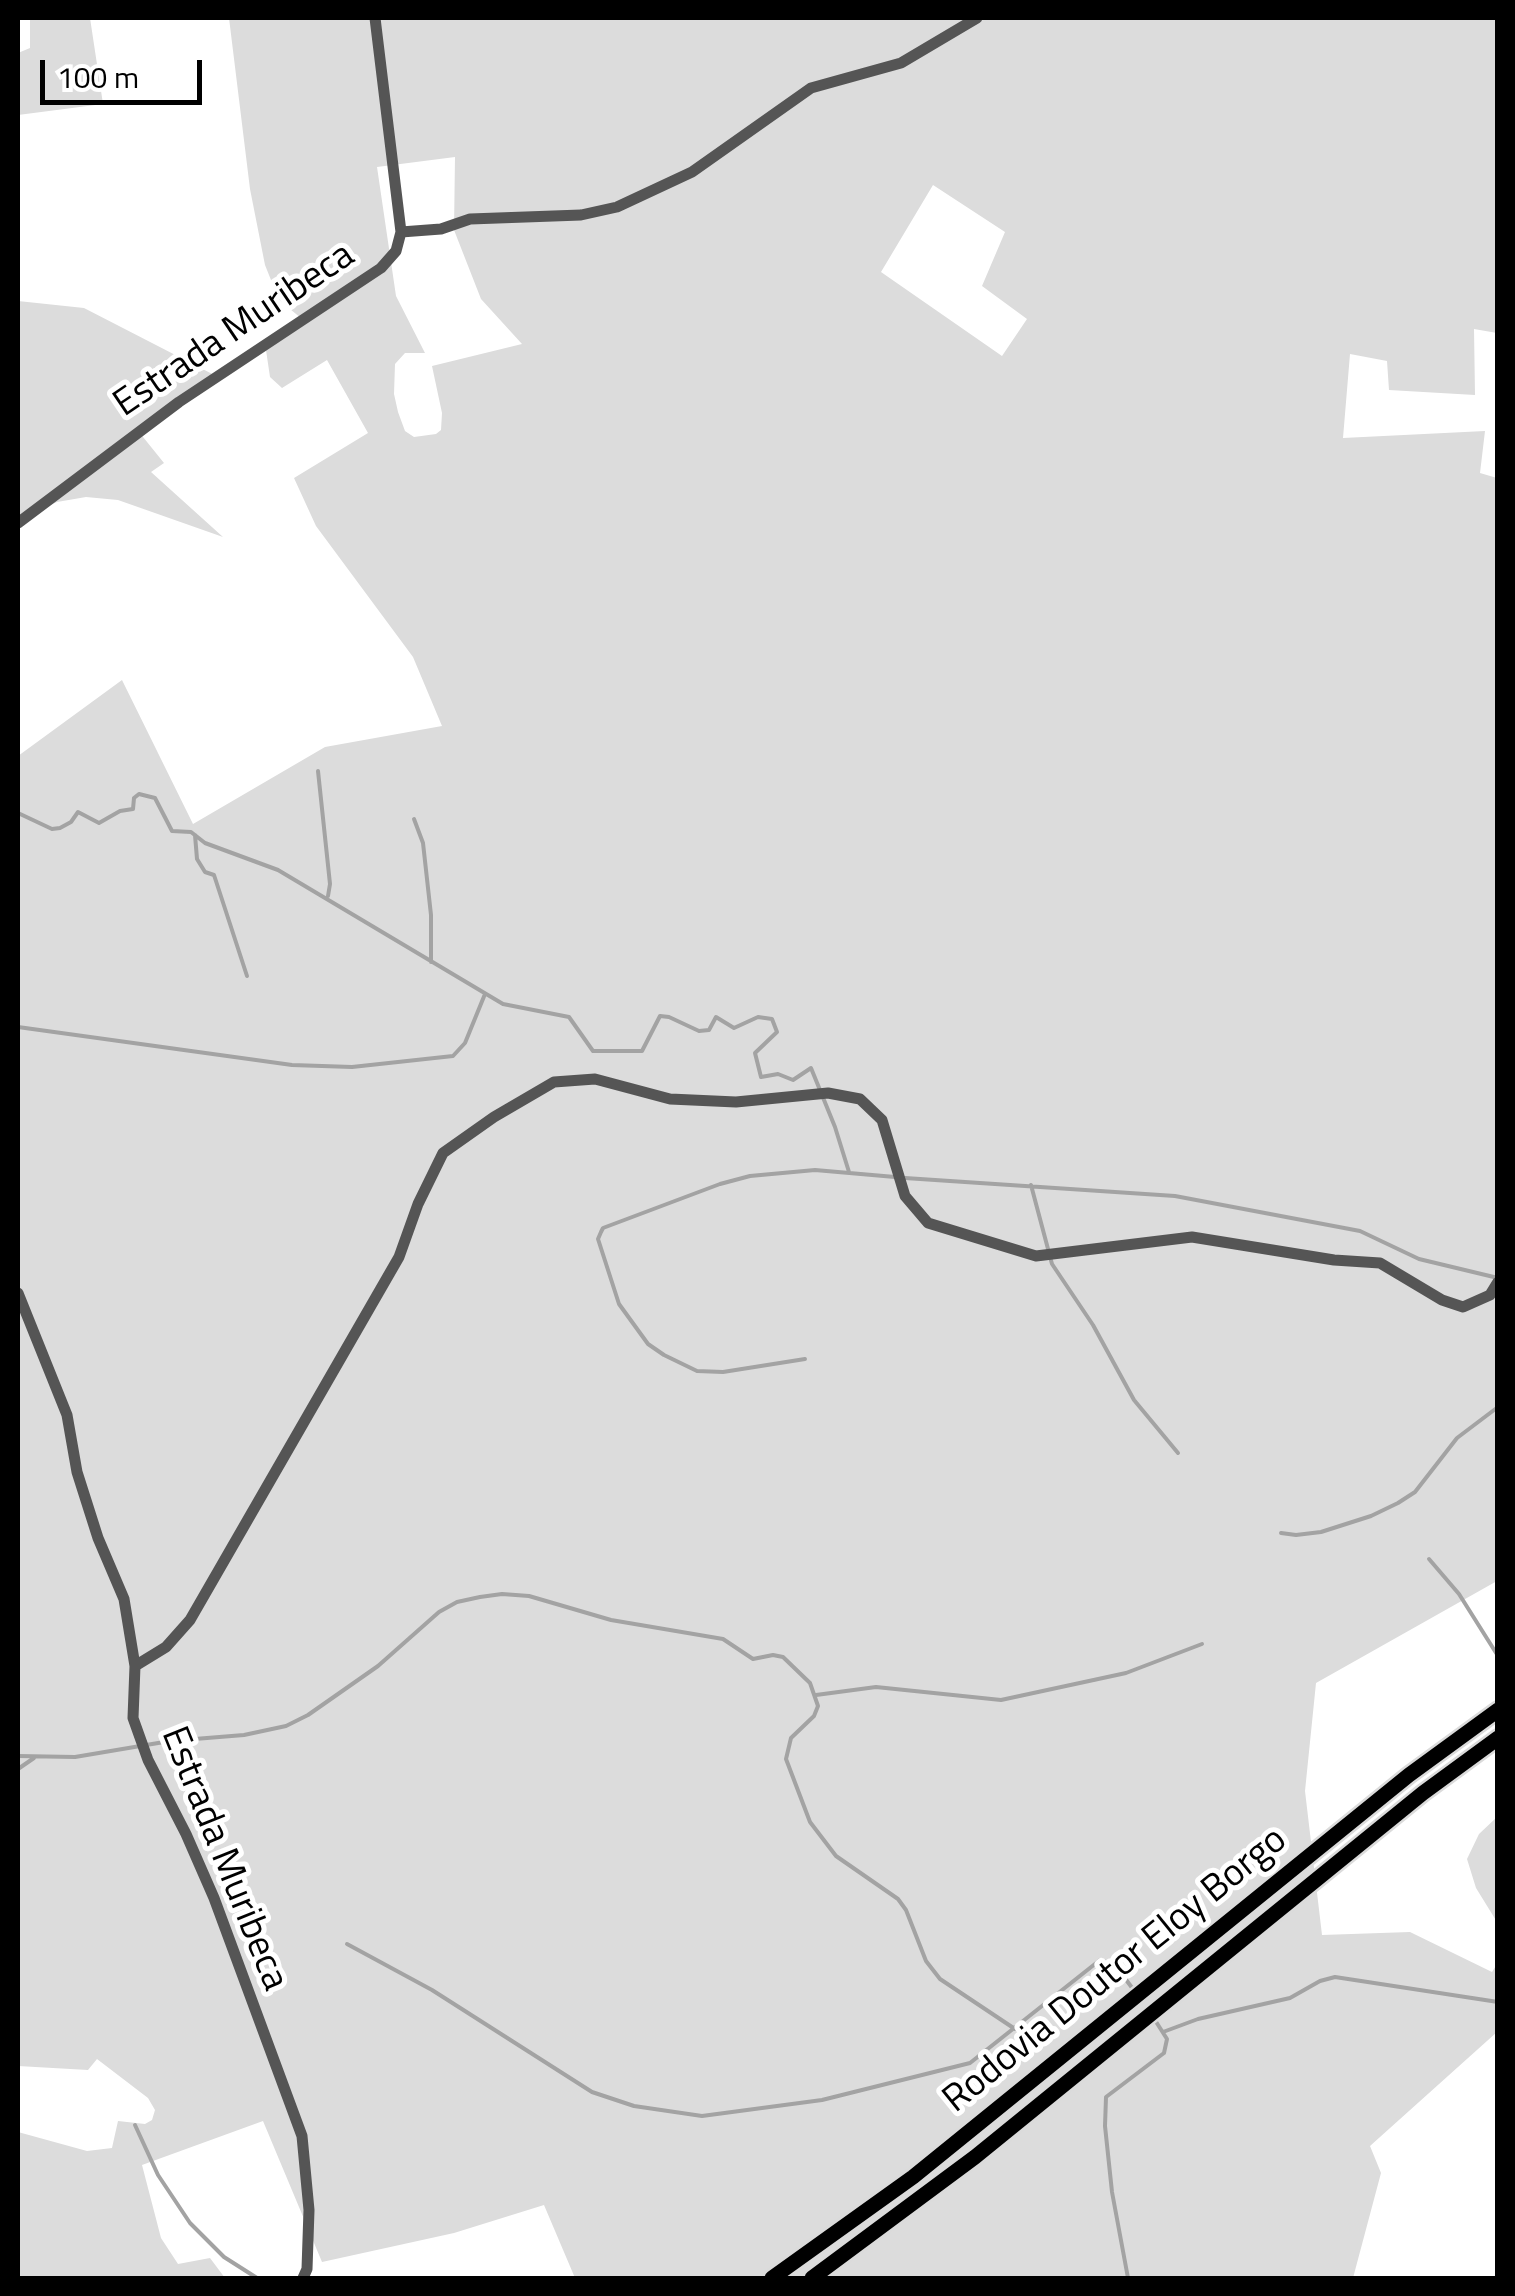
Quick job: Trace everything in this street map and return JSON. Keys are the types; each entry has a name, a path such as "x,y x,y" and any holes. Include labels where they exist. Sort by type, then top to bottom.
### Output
{"highway":[{"name":"Rodovia Doutor Eloy Borgo","path":"772,2278 913,2177 1409,1775 1498,1710"},
{"name":"Rodovia Doutor Eloy Borgo","path":"812,2278 963,2166 1423,1793 1498,1738"}],"street":[{"path":"375,18 400,232"},
{"name":"Estrada Muribeca","path":"18,523 179,402 381,268 396,251 400,232 441,229 470,219 581,215 618,207 692,172 812,88 901,62 977,18"},
{"path":"135,1666 166,1647 190,1620 399,1257 418,1204 443,1153 554,1082 595,1078 670,1099 736,1102 828,1092 860,1099 882,1120 905,1196 928,1223 1036,1256 1192,1237 1334,1260 1380,1263 1442,1300 1463,1307 1490,1295 1498,1282"},
{"name":"Estrada Muribeca","path":"18,1292 66,1415 98,1538 124,1598 135,1666 133,1718 148,1760 214,1898 302,2136 309,2210 307,2269 302,2278"}],"shaded area":[{"path":"30,18 90,18 103,104 18,115 18,53 30,48"},
{"path":"229,18 1497,18 1497,333 1474,329 1475,395 1389,390 1387,361 1350,354 1343,438 1485,431 1480,473 1497,478 1497,1581 1316,1683 1305,1791 1322,1935 1410,1932 1492,1972 1497,1964 1497,2032 1370,2146 1381,2173 1353,2278 575,2278 544,2205 454,2233 322,2262 263,2121 142,2165 161,2238 178,2264 210,2258 225,2278 18,2278 18,2132 87,2151 112,2148 118,2121 145,2124 152,2120 155,2110 148,2098 97,2059 88,2070 18,2066 18,756 122,680 193,824 325,747 442,726 413,657 316,526 294,478 368,433 327,360 282,388 270,377 266,350 307,323 279,300 265,265 250,189","holes":["455,157 454,230 481,299 522,344 432,366 442,413 441,430 414,437 405,431 398,412 395,364 405,353 425,353 396,296 377,167","933,185 1005,232 982,286 1027,319 1002,356 881,272"]},
{"path":"18,301 84,308 222,379 139,432 164,463 151,472 223,537 118,500 86,497 57,502 35,512 18,528"},
{"path":"1497,1817 1497,1922 1476,1888 1467,1859 1479,1834"}],"waterway":[{"path":"318,771 328,896"},
{"path":"18,813 52,829 71,822 78,812 99,823 120,811 133,809 134,798 139,794 155,798 172,831 191,832 205,843 278,870 503,1004 569,1017 593,1051 642,1051 660,1016 699,1031 709,1030 716,1017 734,1028 758,1017 772,1019 777,1032 755,1053 761,1077 778,1074 793,1080 811,1068 849,1172"},
{"path":"414,819 423,843 431,915 431,962"},
{"path":"195,835 197,859 205,872 214,875 247,976"},
{"path":"18,1027 292,1065 352,1067 453,1056 465,1043 485,994"},
{"path":"805,1359 723,1372 697,1371 664,1355 648,1344 619,1304 598,1239 601,1232 720,1184 750,1176 815,1170 895,1177"},
{"path":"905,1178 1175,1196 1360,1231 1419,1259 1498,1278"},
{"path":"1031,1185 1052,1264 1093,1325 1134,1400 1178,1453"},
{"path":"1281,1533 1321,1532 1398,1503 1415,1492 1457,1438 1498,1407"},
{"path":"1429,1559 1459,1594 1498,1656"},
{"path":"18,1756 75,1757 286,1726 378,1666 439,1612 457,1602 480,1597 529,1596 611,1620 723,1639 753,1659 783,1657 810,1683 818,1706 814,1716 791,1738 786,1759 810,1822 836,1856 898,1899 926,1961 940,1979 1015,2029"},
{"path":"816,1695 876,1687 1001,1700 1126,1673 1202,1644"},
{"path":"18,1769 34,1758"},
{"path":"347,1944 432,1990 592,2092 634,2106 702,2116 822,2100 970,2063 1100,1960 1115,1965 1136,1993"},
{"path":"1163,2032 1198,2019 1290,1998 1335,1977 1498,2002"},
{"path":"1128,2278 1112,2192 1106,2097 1164,2053 1167,2039 1153,2017"},
{"path":"135,2125 158,2175 190,2223 224,2257 257,2278"}]}
